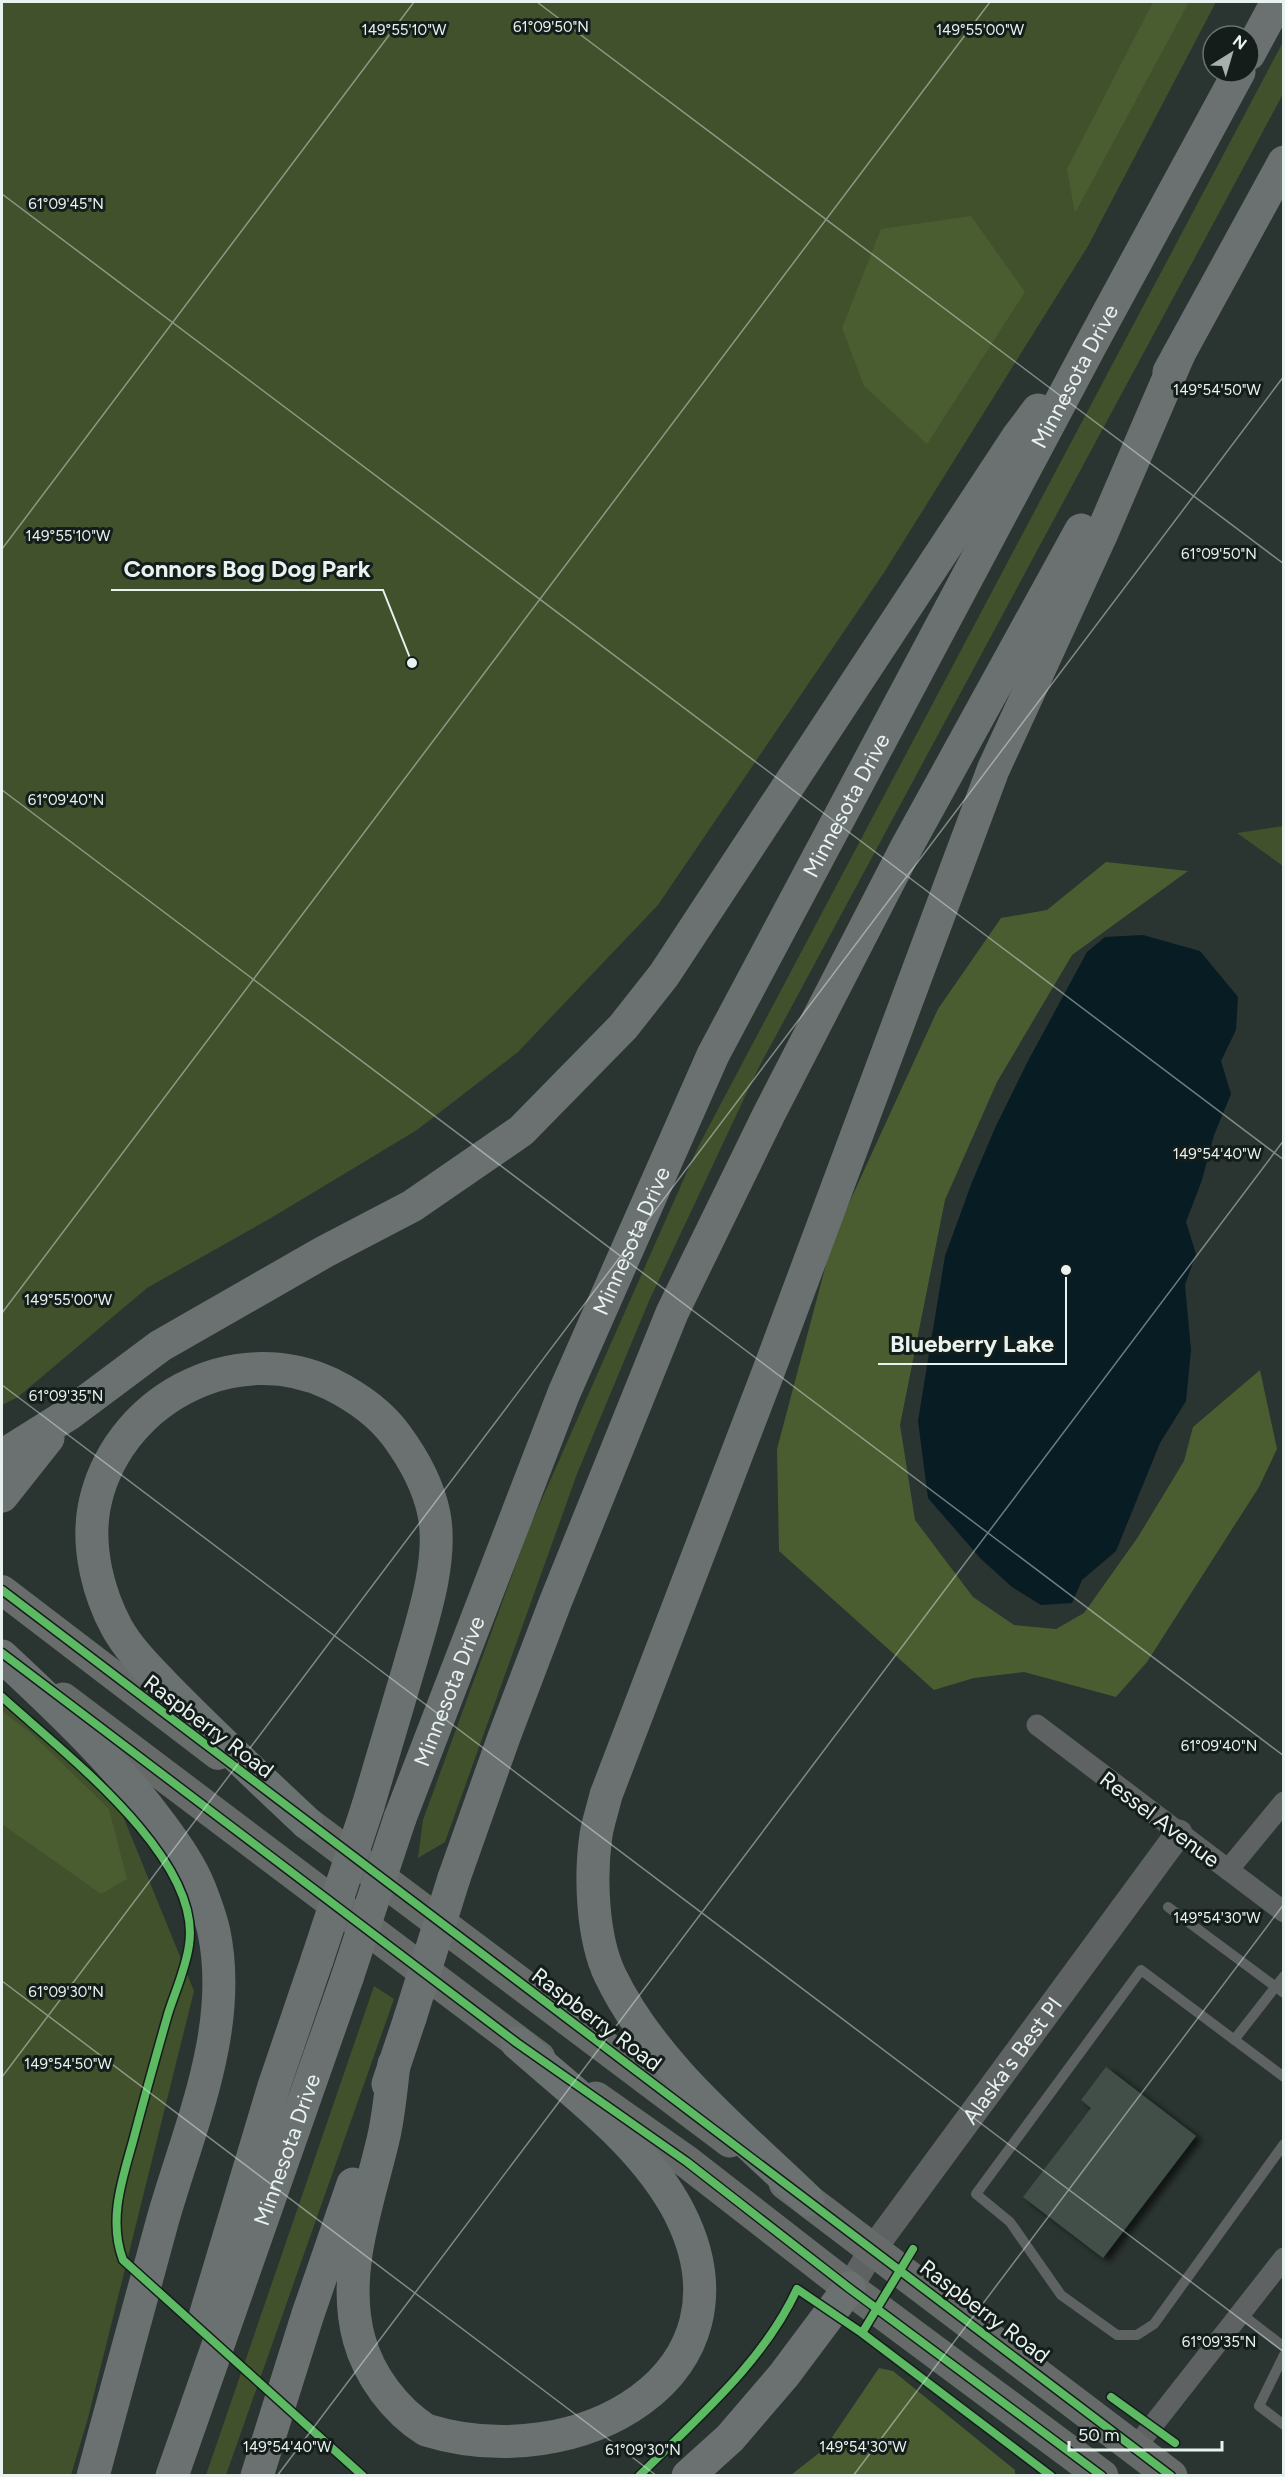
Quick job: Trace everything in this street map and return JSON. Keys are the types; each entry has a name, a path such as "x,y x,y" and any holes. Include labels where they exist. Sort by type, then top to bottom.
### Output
{"highway":[{"path":"1261,32 1278,2"},
{"name":"Minnesota Drive","path":"172,2475 186,2429 347,1978 400,1818 564,1393 713,1055 1232,84"},
{"path":"257,2475 308,2314 410,2018 454,1878 504,1737 555,1603 672,1313 769,1114 905,850 1284,162"},
{"path":"2,1456 69,1414 160,1346 324,1252 412,1206 521,1131 590,1061 623,1027 664,975 1017,438 1093,341"},
{"path":"808,2200 666,2059 635,2017 610,1974 600,1939 595,1902 593,1870 596,1833 606,1796 766,1378 993,770 1102,533 1179,354"},
{"path":"186,2429 194,2361 215,2280 274,2086 368,1806 424,1617 437,1546 434,1514 423,1477 389,1425 368,1405 321,1379 296,1372 261,1368 236,1370 185,1386 160,1401 138,1422 120,1446 104,1477 94,1508 92,1538 95,1565 103,1595 118,1628 142,1664 197,1720 307,1823"},
{"path":"2,1496 69,1414"},
{"path":"2,1654 52,1702 141,1797 189,1868 199,1887 214,1932 218,1993 215,2032 205,2078 178,2166 93,2475"},
{"path":"394,2064 384,2137 356,2252 353,2287 359,2340 375,2374 393,2402 412,2421 443,2442 468,2454 501,2462 530,2464 554,2462 609,2444 634,2428 658,2403 676,2379 689,2352 699,2302 698,2276 687,2231 678,2212 642,2157 517,2043"},
{"path":"688,2475 730,2438 784,2375 849,2288"}],"main road":[{"name":"Raspberry Road","path":"2,1590 1171,2475"},
{"path":"2,1654 517,2043 687,2162 849,2288 1102,2475"},
{"path":"808,2200 839,2236 846,2249 849,2288"}],"street":[{"name":"Ressel Avenue","path":"1037,1725 1284,1912"},
{"path":"1228,1870 1284,1802"},
{"name":"Alaska's Best PI","path":"849,2288 873,2249 1179,1833"},
{"path":"1135,2448 1284,2258"}],"lane":[{"path":"1168,1907 1280,1990"},
{"path":"1284,2077 1141,1970 976,2194 1010,2222 1062,2295 1117,2335 1137,2335 1154,2324 1284,2144"},
{"path":"1234,2040 1280,1990 1284,1976"},
{"path":"1239,2313 1284,2347"},
{"path":"1284,2355 1259,2406 1284,2425"}],"green space":[{"path":"2,2 1216,2 1204,24 1201,24 1201,31 1088,246 885,571 658,905 518,1052 417,1130 271,1218 147,1288 18,1397 2,1405"},
{"path":"1153,2 1189,2 1075,213 1067,169"},
{"path":"1283,42 1283,94 758,1069 649,1301 577,1474 445,1842 418,1858 423,1820 530,1526 698,1147"},
{"path":"971,216 1025,292 927,444 864,386 842,328 881,229"},
{"path":"1283,826 1283,866 1237,833"},
{"path":"1106,862 1188,871 1072,955 997,1082 945,1200 900,1425 915,1520 973,1597 1014,1625 1056,1629 1084,1613 1138,1537 1184,1461 1193,1427 1260,1370 1277,1449 1259,1487 1147,1662 1116,1697 1024,1672 974,1678 934,1690 779,1551 777,1449 833,1238 938,1009 1001,918 1047,910"},
{"path":"2,1701 31,1723 121,1811 194,1991 88,2418 71,2475 2,2475"},
{"path":"2,1711 32,1734 109,1809 127,1879 101,1894 2,1824"},
{"path":"374,1986 394,1999 226,2475 206,2475"},
{"path":"879,2368 893,2371 1015,2470 1015,2475 791,2475 824,2449"}],"water":[{"path":"1143,935 1200,951 1238,997 1236,1030 1221,1061 1231,1094 1214,1135 1202,1180 1186,1222 1196,1254 1185,1285 1191,1350 1186,1401 1160,1443 1116,1551 1082,1580 1072,1603 1041,1605 1012,1587 981,1559 928,1498 918,1421 945,1256 995,1128 1087,952 1105,937"}],"building":[{"path":"1106,2067 1196,2136 1103,2258 1023,2197 1091,2108 1081,2100"}],"cycle path":[{"path":"2,1590 1171,2476"},
{"path":"2,1653 517,2043 687,2162 849,2288 1102,2476"},
{"path":"2,1697 58,1746 122,1808 151,1842 174,1877 187,1911 189,1945 185,1962 168,2014 118,2200 117,2230 123,2260 363,2476"},
{"path":"862,2333 913,2249"},
{"path":"639,2476 727,2389 747,2366 783,2316 797,2289 862,2333 1051,2476"},
{"path":"1111,2397 1175,2443"}],"place":[{"name":"Connors Bog Dog Park","path":"412,663"},
{"name":"Blueberry Lake","path":"1066,1270"}]}
